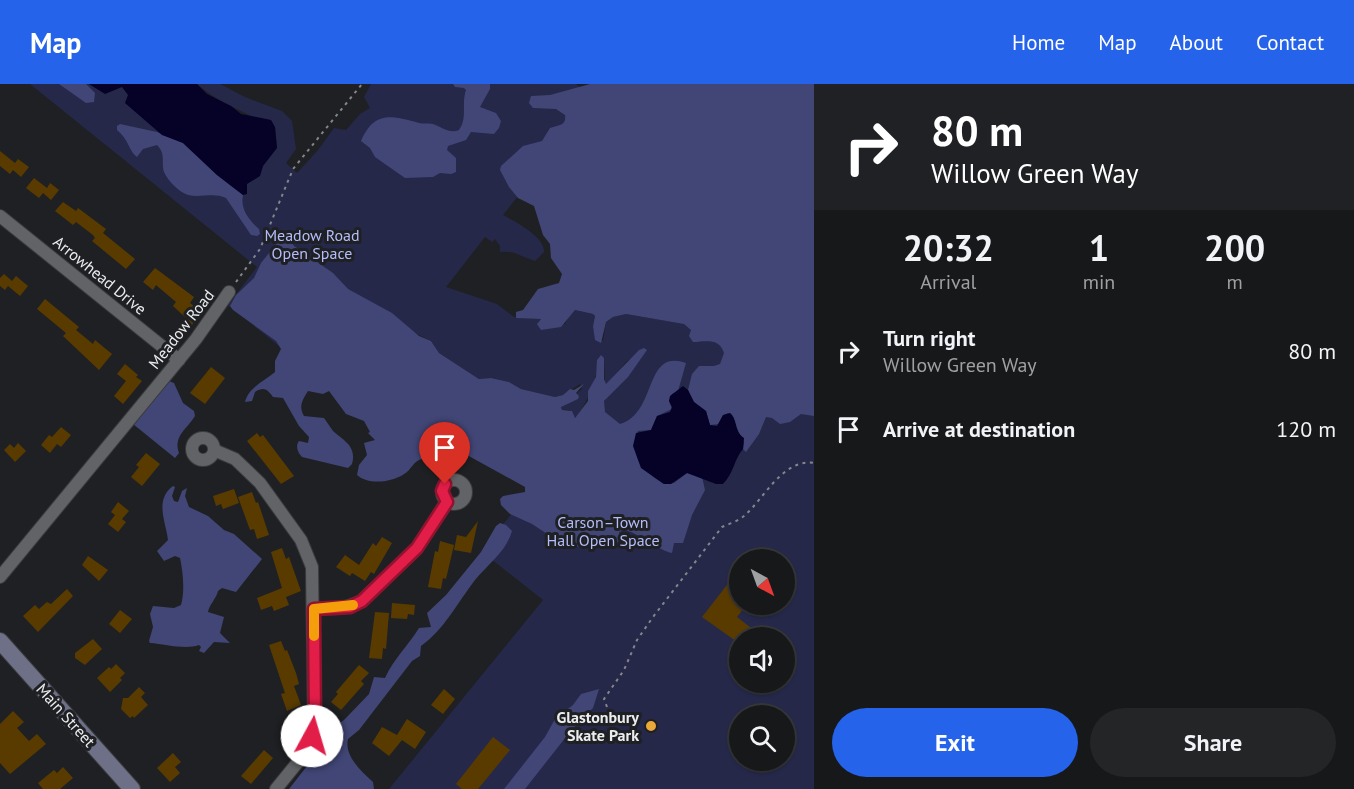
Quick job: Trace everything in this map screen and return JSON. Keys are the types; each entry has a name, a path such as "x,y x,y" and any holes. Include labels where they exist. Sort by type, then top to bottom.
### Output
{"main road":[{"name":"Main Street","path":"0,640 132,789"}],"street":[{"name":"Arrowhead Drive","path":"0,216 179,360"},
{"name":"Meadow Road","path":"0,578 179,360 229,292"},
{"path":"214,450 235,459 252,474 301,540 312,567 314,728 302,757 276,789"},
{"path":"314,609 350,607 362,601 417,548 447,502"}],"path":[{"name":"Meadow Road","path":"229,292 260,249 294,169 362,84"},
{"path":"607,707 604,699 624,670 638,640 722,527 743,517 790,469 801,463 814,463"}],"green space":[{"path":"30,84 191,84 277,148 275,127 224,103 197,84 220,84 245,97 282,111 292,121 296,149 286,163 297,173 334,128 346,130 360,114 370,108 364,97 371,84 576,84 594,100 503,215 535,236 543,246 544,252 535,261 513,253 500,252 500,246 495,239 492,242 485,237 446,287 497,304 514,317 541,319 538,322 541,330 565,324 570,313 575,310 593,314 595,316 593,326 603,341 606,322 613,317 626,314 668,321 814,147 814,789 389,789 543,600 481,551 644,349 626,362 608,384 605,384 604,358 597,360 591,391 575,418 570,410 562,410 561,407 582,389 580,384 563,395 555,397 521,389 509,382 491,378 479,379 439,353 431,341 411,331 294,358 228,305 257,267"},
{"path":"59,84 86,84 95,93 94,102 86,103"},
{"path":"453,84 490,84 490,89 480,107 496,113 501,121 494,134 471,132 466,140 448,146 447,150 456,158 456,172 440,173 433,177 405,178 375,157 370,148 361,141 372,124 392,117 433,124 449,131 459,130 464,116 466,90 455,87"},
{"path":"590,84 814,84 814,416 801,414 790,422 780,424 766,417 759,434 746,452 743,449 744,442 734,425 734,418 728,413 723,416 719,424 710,425 706,411 694,402 688,390 692,374 699,366 720,364 724,353 715,342 693,342 689,336 691,330 684,324 626,314 613,317 606,322 601,343 595,340 593,326 595,316 593,314 575,310 561,327 541,330 537,324 541,319 516,318 516,312 523,310 538,289 559,283 562,274 551,258 550,244 543,235 534,206 518,198 509,187 500,170 501,166 523,146 542,141 550,128 561,124 565,119 565,115 556,109 533,108 529,103 531,96 550,95"},
{"path":"120,124 157,132 183,143 217,175 243,195 244,210 259,229 260,234 251,235 226,198 217,195 188,195 178,189 164,172 162,155 157,145 143,149 137,157 117,130"},
{"name":"Carson–Town Hall Open Space","path":"286,232 294,246 333,273 348,289 392,313 419,336 431,341 439,353 479,379 491,378 509,382 521,389 555,397 584,384 576,393 579,396 578,399 561,407 562,410 572,411 575,418 588,401 588,391 596,377 597,360 601,355 604,358 606,384 639,350 644,348 647,350 628,377 604,401 605,412 620,424 632,418 640,408 656,373 663,365 672,361 686,363 678,391 672,394 669,401 672,409 657,416 651,430 638,431 636,441 639,462 643,468 664,484 674,483 687,473 702,477 705,490 692,515 683,543 674,543 672,553 625,530 619,532 620,539 616,544 599,542 587,546 564,545 532,524 510,514 501,505 500,499 503,496 525,492 525,487 467,455 452,470 436,471 421,459 407,472 396,478 368,481 357,475 359,465 367,455 364,443 375,440 368,433 370,432 364,421 346,414 329,391 323,394 308,391 301,409 304,416 324,418 333,431 351,448 352,464 348,468 302,457 297,445 299,441 308,443 309,437 299,426 283,398 273,397 261,389 255,392 252,401 245,402 253,389 275,372 275,361 281,349 276,341 230,306 236,295 254,278 261,263"},
{"path":"169,381 174,383 183,403 194,411 195,416 179,437 179,453 175,458 133,424"},
{"path":"173,486 175,487 172,496 174,501 178,502 182,491 187,488 185,496 189,507 208,516 224,530 234,534 262,559 236,592 222,588 218,591 208,612 224,617 220,633 230,643 214,642 204,653 199,651 201,647 199,645 181,647 149,641 153,627 150,614 153,606 174,608 181,605 182,600 183,581 180,558 175,556 164,561 157,551 168,540 163,504 167,492"},
{"path":"500,523 512,531 506,545 475,580 444,624 421,646 420,656 412,661 359,730 348,739 347,745 351,757 373,782 374,789 289,789 307,766 321,754 329,730 344,720 369,694 374,677 385,678 419,628 431,627 427,613 446,595 481,552"},
{"path":"599,689 593,708 573,728 525,789 504,789 545,737 555,719 573,705 581,694"}],"shaded area":[{"path":"89,84 197,84 207,94 231,106 241,114 271,120 275,127 277,148 263,166 260,176 247,184 247,194 243,195 217,175 183,143 162,135 125,103 128,95 122,87 105,94"},
{"path":"683,386 688,390 694,402 706,411 710,425 717,426 723,415 730,413 744,438 743,449 723,484 716,484 687,473 671,484 664,484 641,468 633,446 636,433 651,430 657,416 670,412 672,407 669,401 670,396"}],"building":[{"path":"0,151 15,163 18,159 29,167 21,177 13,170 10,174 0,166"},
{"path":"34,178 47,188 50,183 59,190 51,200 43,193 39,198 26,188"},
{"path":"63,202 76,211 78,208 106,229 103,233 135,259 126,269 92,241 95,238 93,235 76,222 73,225 55,211"},
{"path":"155,268 194,297 190,303 202,312 188,330 181,324 186,318 173,306 176,302 156,285 153,290 143,282"},
{"path":"4,274 12,281 16,276 28,286 20,296 8,286 5,290 0,286 0,278"},
{"path":"45,299 79,327 76,330 93,344 95,340 112,354 99,370 63,336 66,333 37,309"},
{"path":"125,364 142,381 123,404 114,396 126,381 117,374"},
{"path":"211,367 225,378 205,404 190,393"},
{"path":"61,427 71,435 61,447 57,444 50,453 41,445 49,435 52,437"},
{"path":"257,433 260,437 263,435 294,476 281,484 247,441"},
{"path":"18,443 26,451 15,462 4,450 10,444 14,448"},
{"path":"146,453 160,464 142,486 131,477 139,467 136,465"},
{"path":"234,489 239,503 223,509 221,504 216,506 213,496"},
{"path":"252,492 256,503 258,502 269,535 257,539 254,529 250,530 238,497"},
{"path":"118,502 129,511 122,519 126,522 118,532 108,524 115,515 111,512"},
{"path":"478,521 471,553 454,550 457,535 466,537"},
{"path":"382,537 392,543 374,574 371,572 365,581 352,573 350,576 336,567 345,555 359,565 373,543 376,546"},
{"path":"440,541 454,545 446,579 443,578 441,589 428,587 435,551 438,552"},
{"path":"282,548 286,559 289,557 301,591 286,597 289,605 274,611 272,606 261,610 257,598 282,588 271,552"},
{"path":"88,556 108,570 99,581 82,565"},
{"path":"729,582 729,615 739,615 737,617 750,627 729,627 729,636 702,617"},
{"path":"67,589 73,596 38,632 23,616 35,605 39,609 47,602 51,604"},
{"path":"392,603 415,605 414,615 408,614 407,619 391,618"},
{"path":"120,610 132,619 120,633 109,624"},
{"path":"375,612 389,613 386,649 383,648 382,659 369,658"},
{"path":"93,639 102,649 85,665 75,658 75,653"},
{"path":"281,641 296,673 299,684 294,686 301,705 287,711 281,694 285,693 269,645"},
{"path":"116,664 125,673 120,678 122,680 110,692 97,678"},
{"path":"359,665 369,673 361,681 364,684 341,710 331,702 338,694 336,692"},
{"path":"139,687 145,693 141,697 148,705 134,718 133,716 130,718 121,709 123,698 128,698"},
{"path":"444,689 455,699 443,714 431,705"},
{"path":"13,711 24,722 17,728 29,741 37,734 46,744 10,774 0,763 0,724"},
{"path":"407,719 426,732 415,749 402,740 389,756 372,743 382,727 397,735"},
{"path":"493,737 510,750 478,789 462,789 456,784"},
{"path":"264,750 273,758 251,784 241,776"},
{"path":"173,753 181,762 175,767 180,773 170,782 157,768"},
{"path":"63,767 73,778 60,789 43,789 38,783 54,770 57,773"}],"slow traffic":[{"path":"314,636 314,609 343,608 353,605"}],"place":[{"name":"Glastonbury Skate Park","path":"651,726"}],"route":[{"path":"312,736 315,720 314,609 350,607 362,601 420,543 447,502 442,495 445,484"}],"park label":[{"name":"Meadow Road Open Space","path":"312,244"}]}
